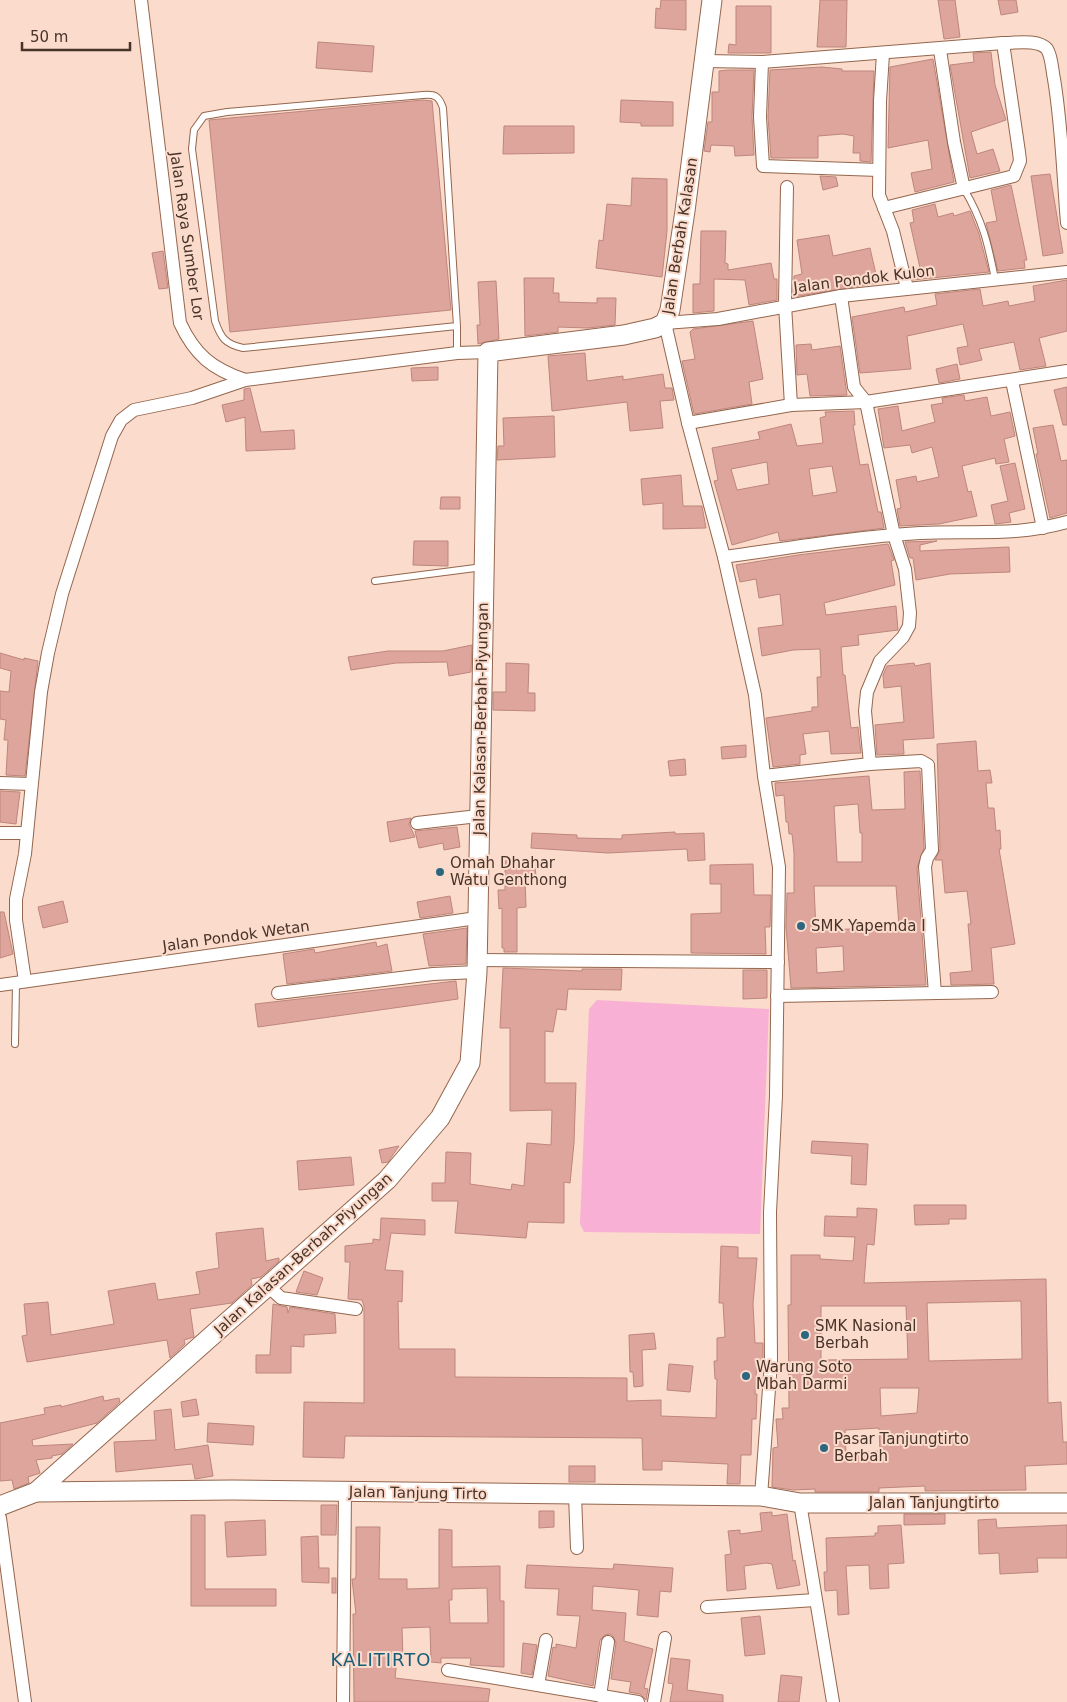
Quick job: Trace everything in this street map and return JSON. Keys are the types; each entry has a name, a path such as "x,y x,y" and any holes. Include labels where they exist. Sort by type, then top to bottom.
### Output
{"street":[{"name":"Jalan Raya Sumber Lor","path":"141,0 180,322 187,338 203,358 223,373 245,380 457,353 488,352"},
{"name":"Jalan Berbah Kalasan","path":"488,352 624,335 655,328 665,323 670,310 682,231 712,0"},
{"path":"705,61 762,62 940,50 1002,43 1028,42 1042,45 1049,54 1062,131 1067,223"},
{"path":"884,208 964,190 1014,176 1020,161 1002,43"},
{"path":"940,50 954,142 964,190"},
{"path":"883,54 879,195 893,231 907,288"},
{"path":"762,62 760,117 763,166 879,170"},
{"path":"787,188 785,305 791,405"},
{"name":"Jalan Pondok Kulon","path":"665,323 718,319 840,296 1067,272"},
{"path":"840,296 854,387 866,402 894,535 908,586 909,626 903,637 880,661 867,692 865,710 870,764"},
{"path":"665,323 688,423 724,557 755,695 764,776 779,867 776,1096 770,1212 771,1362 761,1496"},
{"name":"Jalan Kalasan-Berbah-Piyungan","path":"0,1506 36,1492 387,1180 440,1118 470,1063 477,966 478,816 485,567 488,352"},
{"path":"688,423 791,405 866,402 1067,372"},
{"path":"21,982 16,899 27,834 37,724 48,653 62,594 112,436 121,420 134,410 192,398 245,380"},
{"path":"1012,381 1043,528"},
{"path":"724,557 894,535 1012,533 1067,522"},
{"path":"764,776 870,764 921,761 928,766 932,850 927,858 925,867 934,993"},
{"path":"0,782 31,784"},
{"path":"417,823 478,816"},
{"path":"0,833 27,834"},
{"name":"Jalan Pondok Wetan","path":"0,985 477,918"},
{"path":"278,993 433,974 477,966 778,962"},
{"path":"777,996 992,992"},
{"path":"268,1286 281,1298 356,1309"},
{"path":"68,1464 77,1490"},
{"name":"Jalan Tanjung Tirto","path":"36,1492 77,1490 575,1496 761,1496 800,1503"},
{"path":"343,1702 345,1492"},
{"path":"575,1496 577,1548"},
{"path":"800,1503 833,1702"},
{"name":"Jalan Tanjungtirto","path":"800,1503 1067,1504"},
{"path":"0,1518 25,1702"},
{"path":"707,1607 815,1600"},
{"path":"654,1702 664,1638"},
{"path":"538,1685 546,1640"},
{"path":"600,1696 608,1642"},
{"path":"448,1670 638,1702"}],"lane":[{"path":"457,326 243,348 230,345 221,338 215,321 192,149 194,130 204,116 227,112 434,94 440,99 443,108 457,326 457,353"},
{"path":"964,190 979,214 995,279"},
{"path":"375,581 485,567"},
{"path":"15,1044 21,982"}],"shaded area":[{"path":"597,1000 769,1009 760,1234 584,1232 580,1224 589,1009"}],"building":[{"path":"661,0 686,0 686,30 655,28 656,8 660,9"},
{"path":"820,0 847,0 846,47 817,47"},
{"path":"938,0 955,0 960,37 944,39"},
{"path":"998,0 1016,0 1018,12 1001,15"},
{"path":"736,6 771,6 771,53 728,53 729,44 736,45"},
{"path":"318,42 374,46 372,72 316,68"},
{"path":"991,52 995,85 1006,120 971,132 977,154 993,149 1000,171 970,178 950,65 974,62 973,53"},
{"path":"933,59 954,182 915,192 911,173 932,169 928,140 888,148 890,67"},
{"path":"822,67 842,69 842,71 874,71 871,162 860,161 860,153 853,153 854,136 843,134 818,136 818,158 771,158 768,117 770,70"},
{"path":"754,70 752,117 754,155 735,156 734,146 711,145 710,152 704,151 708,122 712,122 712,92 719,92 719,71"},
{"path":"423,100 432,101 451,310 230,332 209,120"},
{"path":"621,100 673,102 673,126 641,126 641,123 620,122"},
{"path":"504,126 574,126 574,153 503,154"},
{"path":"1050,174 1063,253 1043,256 1031,176"},
{"path":"820,176 836,177 838,186 823,190"},
{"path":"632,178 667,179 667,231 662,277 596,268 599,240 603,241 607,204 631,206"},
{"path":"1011,185 1027,260 1024,260 1025,268 998,271 986,223 997,221 991,190"},
{"path":"935,204 938,217 953,213 954,216 970,211 979,234 989,272 913,280 911,269 920,268 910,223 914,222 912,210"},
{"path":"701,231 726,231 725,263 728,264 728,270 771,263 774,279 777,279 777,300 749,305 745,280 714,279 714,311 693,313 693,284 700,284"},
{"path":"829,235 833,256 870,248 878,283 793,297 794,276 802,274 797,240"},
{"path":"163,251 168,288 159,289 152,253"},
{"path":"524,278 554,278 553,293 559,293 559,302 597,303 597,298 616,298 615,325 588,328 558,327 558,332 525,336"},
{"path":"1067,280 1067,331 1039,338 1046,366 1020,370 1014,342 979,349 982,360 960,365 957,348 968,346 963,324 907,336 911,369 860,373 852,317 904,307 905,312 937,305 935,294 980,289 983,306 1008,301 1009,306 1035,301 1033,286"},
{"path":"496,281 499,339 478,344 477,325 480,325 478,282"},
{"path":"753,321 763,379 749,382 752,404 694,414 682,361 695,359 690,332 693,329"},
{"path":"811,344 812,350 840,346 847,395 810,396 807,374 797,375 796,345"},
{"path":"585,353 587,381 623,376 623,380 663,374 665,388 672,388 674,400 660,401 663,428 630,431 627,402 552,411 548,356"},
{"path":"957,364 960,379 939,383 936,369"},
{"path":"438,367 438,380 412,381 411,368"},
{"path":"1067,387 1067,425 1063,425 1054,390"},
{"path":"250,388 261,432 294,430 295,449 246,451 245,417 226,422 222,405 244,400 244,389"},
{"path":"964,395 965,401 987,397 991,416 1010,412 1015,436 1004,439 1009,462 996,464 995,458 962,466 968,492 971,491 977,516 939,524 900,526 897,509 901,508 896,480 916,476 917,482 939,477 932,447 912,453 910,445 884,448 878,409 898,406 902,431 935,422 931,405 943,403 942,398"},
{"path":"854,411 855,425 853,425 860,465 868,464 878,512 881,512 884,528 780,541 778,532 732,545 714,481 718,480 712,448 760,439 758,432 791,424 797,446 823,443 820,418 826,416 825,412","holes":["767,462 769,484 737,490 731,469","832,466 837,492 813,496 809,469"]},
{"path":"554,416 555,457 497,460 498,446 504,446 503,418"},
{"path":"1053,425 1061,461 1067,460 1067,513 1050,518 1036,454 1038,454 1033,428"},
{"path":"1015,463 1025,509 1009,513 1011,522 995,524 991,505 1008,501 1000,466"},
{"path":"681,475 683,506 702,506 706,528 663,529 663,503 643,505 641,479"},
{"path":"441,497 460,497 460,509 440,509"},
{"path":"414,541 448,541 448,566 413,565"},
{"path":"937,541 920,545 920,551 1009,547 1010,572 950,574 916,580 913,558 910,558 905,542"},
{"path":"888,544 894,560 891,561 895,585 824,603 826,615 896,606 898,630 858,635 859,645 841,647 851,728 858,727 861,753 831,754 829,731 803,734 806,754 800,755 800,764 773,767 766,718 812,711 812,707 818,707 817,677 821,677 820,649 793,650 762,656 758,628 783,625 780,594 759,598 756,579 740,582 736,565"},
{"path":"472,645 471,672 449,676 447,662 396,663 351,670 348,657 388,651 443,651"},
{"path":"0,653 24,660 24,658 38,661 25,776 6,775 8,740 4,740 6,720 0,719 0,691 9,692 11,671 0,668"},
{"path":"506,663 529,664 528,693 535,693 535,711 493,710 493,692 506,692"},
{"path":"914,663 915,666 930,663 934,738 903,740 904,754 877,755 875,725 904,722 901,686 884,688 883,675 887,666"},
{"path":"976,741 978,771 990,770 992,783 986,783 988,808 994,808 996,831 1000,830 1001,849 999,849 1015,944 991,948 994,984 951,985 950,973 972,971 968,924 971,924 967,891 945,893 942,860 935,860 940,850 937,744"},
{"path":"746,745 746,757 722,759 721,747"},
{"path":"685,759 686,775 670,776 668,761"},
{"path":"920,771 924,848 917,868 926,985 791,988 786,927 787,893 794,893 794,853 792,834 789,834 788,822 786,822 784,795 776,796 775,783 869,776 872,810 905,809 904,772","holes":["858,804 860,833 862,833 862,862 837,862 834,806","814,886 896,886 899,926 816,931","843,946 844,971 817,973 816,948"]},
{"path":"0,791 20,792 16,824 0,822"},
{"path":"411,818 409,824 415,837 390,842 387,822"},
{"path":"457,827 460,847 444,850 443,843 419,848 415,831"},
{"path":"675,832 675,834 704,833 705,860 688,861 687,849 608,853 531,848 532,833 577,835 577,838 622,839 622,835"},
{"path":"535,860 536,879 525,879 526,907 517,908 517,952 504,952 504,948 502,948 502,908 499,909 498,890 505,890 505,861"},
{"path":"753,864 754,895 771,895 770,927 765,927 766,954 691,953 691,914 721,913 721,884 710,884 710,865"},
{"path":"450,896 453,913 420,918 417,902"},
{"path":"63,901 68,922 43,928 38,907"},
{"path":"0,912 4,912 13,954 0,958"},
{"path":"467,928 466,964 429,966 423,934"},
{"path":"376,942 377,947 387,944 392,971 287,984 283,954 314,949 315,953"},
{"path":"503,968 582,971 582,969 622,969 621,990 568,989 566,1010 557,1009 553,1032 545,1031 545,1083 576,1083 574,1143 570,1183 564,1182 564,1223 528,1222 526,1238 455,1233 458,1201 432,1201 432,1183 445,1183 446,1152 471,1153 470,1184 511,1190 512,1184 524,1186 527,1143 551,1145 552,1110 510,1111 510,1028 500,1028"},
{"path":"743,970 767,970 767,998 743,999"},
{"path":"456,981 458,999 258,1027 255,1004"},
{"path":"812,1141 868,1144 866,1185 851,1184 852,1156 811,1153"},
{"path":"399,1146 388,1162 382,1163 379,1150"},
{"path":"351,1157 354,1185 299,1190 297,1161"},
{"path":"914,1205 966,1205 966,1219 949,1219 949,1224 915,1225"},
{"path":"857,1208 877,1209 874,1245 867,1244 864,1283 1046,1279 1048,1403 1061,1402 1063,1442 1067,1442 1067,1464 1025,1466 1026,1490 925,1491 925,1486 879,1488 879,1492 815,1492 815,1489 793,1490 772,1487 773,1448 778,1447 776,1419 783,1419 782,1408 789,1408 788,1305 791,1305 791,1255 820,1255 820,1259 853,1261 855,1237 824,1236 825,1216 857,1217","holes":["1021,1301 1022,1359 929,1361 927,1303","821,1306 906,1306 908,1359 821,1360","880,1388 919,1388 917,1413 881,1416","879,1428 880,1451 846,1453 845,1430"]},
{"path":"381,1218 425,1220 425,1235 391,1233 385,1270 403,1271 402,1302 398,1301 399,1349 455,1349 455,1377 627,1378 627,1401 661,1400 661,1416 716,1418 717,1379 715,1379 714,1361 717,1361 717,1338 725,1337 723,1303 719,1303 721,1246 738,1247 738,1258 757,1258 753,1304 755,1343 763,1343 763,1361 757,1361 756,1419 752,1419 751,1455 741,1455 740,1484 727,1484 728,1464 662,1461 662,1470 643,1470 642,1438 345,1436 344,1458 303,1457 304,1402 364,1403 364,1306 362,1300 348,1299 350,1262 345,1262 345,1246 373,1243 373,1239 380,1240"},
{"path":"263,1228 266,1261 279,1258 279,1261 261,1277 251,1279 252,1285 232,1303 190,1309 194,1337 184,1340 185,1344 170,1358 167,1340 27,1362 22,1336 27,1335 24,1304 48,1302 51,1335 114,1324 108,1291 155,1283 158,1300 200,1294 196,1272 219,1268 216,1233"},
{"path":"304,1271 323,1278 317,1295 296,1292"},
{"path":"273,1304 287,1307 288,1313 290,1307 335,1314 336,1333 304,1335 304,1347 291,1346 291,1373 256,1373 256,1355 270,1355"},
{"path":"654,1333 656,1349 642,1350 643,1386 634,1387 633,1372 630,1372 629,1335"},
{"path":"669,1364 693,1366 690,1392 667,1390"},
{"path":"103,1396 104,1401 119,1398 120,1402 97,1423 32,1440 33,1446 73,1444 62,1454 52,1456 52,1458 36,1460 40,1473 28,1477 29,1483 14,1489 12,1480 0,1481 0,1423 45,1414 44,1408 61,1405 61,1407"},
{"path":"196,1399 199,1415 183,1417 181,1402"},
{"path":"171,1409 175,1450 208,1445 213,1476 195,1479 192,1464 116,1472 114,1442 156,1440 154,1411"},
{"path":"208,1423 254,1426 253,1445 207,1442"},
{"path":"569,1466 595,1466 595,1482 569,1482"},
{"path":"321,1505 337,1505 336,1535 321,1535"},
{"path":"539,1511 554,1511 554,1527 539,1528"},
{"path":"772,1512 772,1516 787,1514 793,1561 795,1560 800,1585 777,1589 772,1564 766,1563 744,1566 746,1589 727,1591 725,1555 731,1554 728,1531 740,1530 740,1534 762,1531 760,1513"},
{"path":"904,1514 945,1514 945,1524 904,1525"},
{"path":"191,1515 205,1515 205,1589 276,1589 276,1606 191,1606"},
{"path":"996,1519 997,1528 1067,1525 1067,1558 1037,1558 1038,1572 1000,1574 999,1553 979,1554 978,1520"},
{"path":"265,1520 266,1555 227,1557 225,1522"},
{"path":"901,1525 904,1563 888,1564 889,1588 870,1589 869,1565 846,1566 849,1614 838,1615 837,1590 825,1591 824,1572 827,1572 826,1538 875,1536 875,1533 878,1533 878,1526"},
{"path":"356,1527 380,1527 379,1579 407,1579 407,1589 439,1588 439,1529 452,1530 452,1567 500,1566 500,1601 504,1601 504,1667 470,1665 471,1658 441,1658 441,1663 431,1662 430,1627 402,1628 403,1660 397,1659 395,1678 490,1689 488,1702 354,1702 353,1614 356,1614 352,1579 355,1579","holes":["487,1588 488,1623 450,1623 449,1600 452,1600 452,1589"]},
{"path":"318,1536 319,1568 329,1568 329,1583 302,1582 301,1537"},
{"path":"614,1564 673,1568 671,1592 660,1591 658,1617 637,1615 639,1590 593,1586 592,1610 626,1613 624,1641 653,1649 644,1688 648,1689 646,1700 640,1694 629,1692 631,1682 611,1679 616,1643 610,1634 605,1635 600,1640 593,1686 548,1676 553,1647 556,1648 556,1644 576,1648 580,1616 557,1615 559,1589 525,1588 527,1565 613,1569"},
{"path":"332,1578 336,1578 336,1593 332,1593"},
{"path":"760,1616 765,1654 745,1656 741,1618"},
{"path":"523,1643 537,1645 532,1675 521,1673"},
{"path":"671,1658 690,1660 687,1690 723,1695 723,1702 670,1702 673,1684 668,1683"},
{"path":"781,1675 802,1677 799,1702 778,1702"}],"place":[{"name":"Omah Dhahar Watu Genthong","path":"440,872"},
{"name":"SMK Yapemda I","path":"801,926"},
{"name":"SMK Nasional Berbah","path":"805,1335"},
{"name":"Warung Soto Mbah Darmi","path":"746,1376"},
{"name":"Pasar Tanjungtirto Berbah","path":"824,1448"}],"district":[{"name":"KALITIRTO","path":"381,1660"}]}
